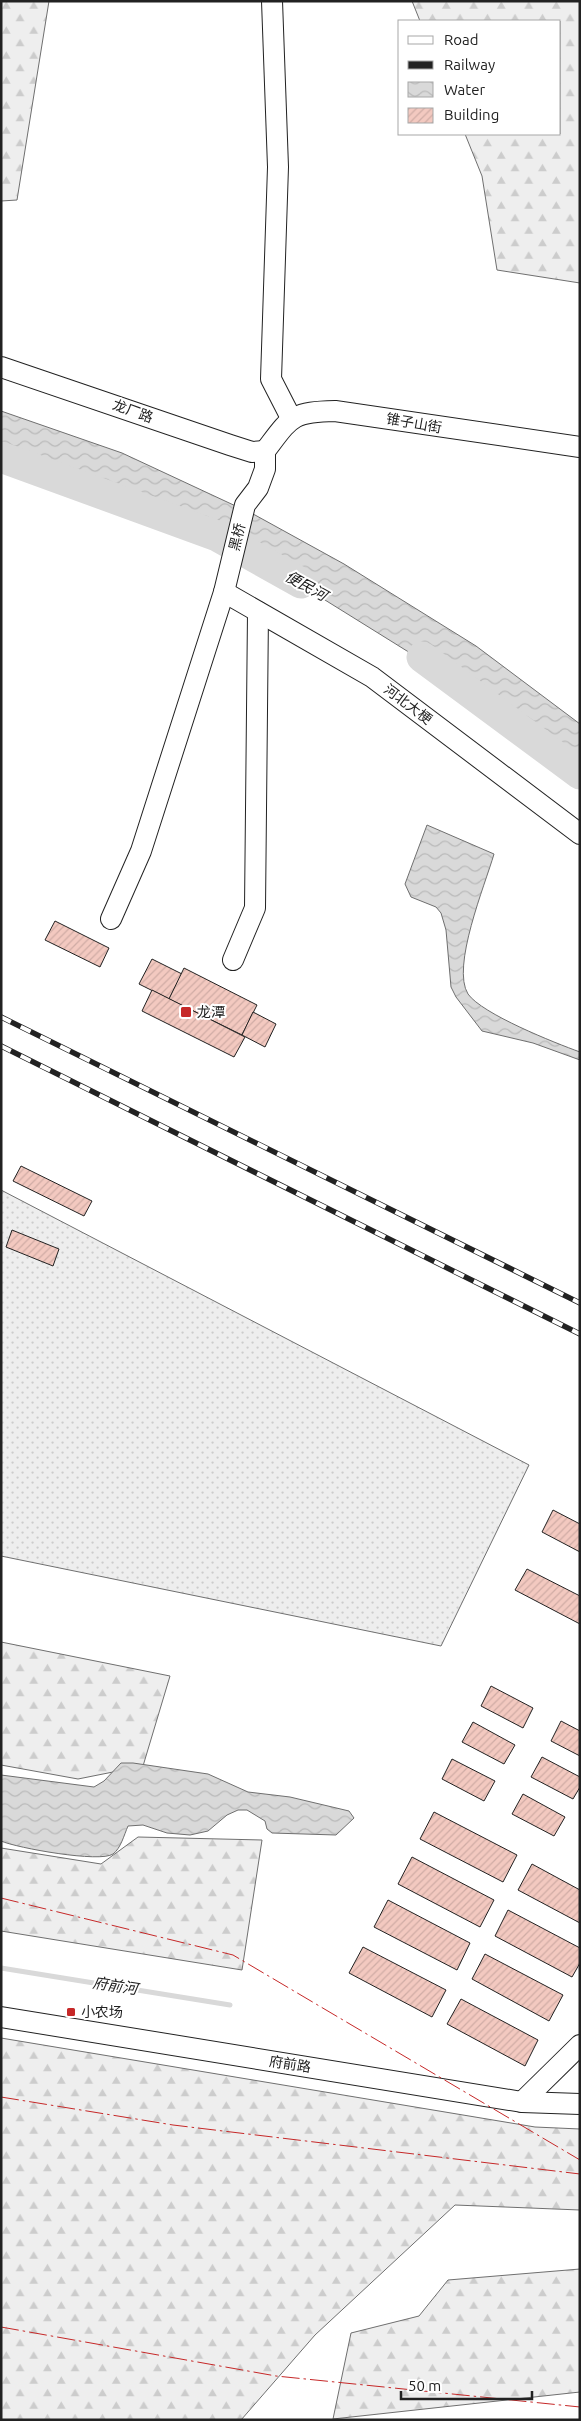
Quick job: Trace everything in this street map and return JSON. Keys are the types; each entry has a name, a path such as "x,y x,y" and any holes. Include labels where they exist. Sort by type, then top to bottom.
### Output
{"street":[{"path":"265,451 291,418 272,379 278,167 272,1"},
{"name":"龙厂路","path":"1,367 230,445 252,452 265,451"},
{"name":"锥子山街","path":"291,418 306,412 335,411 580,447"},
{"name":"黑桥","path":"111,919 142,851 224,592 245,505 258,488 265,469 265,451"},
{"name":"河北大梗","path":"224,592 372,677 580,834"},
{"path":"233,960 255,908 258,612"},
{"name":"府前路","path":"1,2017 522,2102 580,2104"},
{"path":"522,2102 580,2046"}],"green space":[{"path":"1,1 49,1 17,200 1,201"},
{"path":"412,1 580,1 580,283 497,270 482,176 465,135 561,135 561,20 420,20"},
{"path":"1,1190 529,1465 441,1646 1,1556"},
{"path":"1,1642 170,1676 143,1766 78,1779 1,1765"},
{"path":"138,1837 262,1840 242,1970 1,1931 1,1848 101,1864"},
{"path":"1,2038 535,2127 580,2129 580,2210 455,2205 315,2335 241,2420 1,2420"},
{"path":"580,2269 580,2392 333,2419 351,2333 419,2316 448,2280"}],"water":[{"path":"1,411 122,453 255,515 344,564 476,646 580,724 580,773 452,679 243,549 190,521 1,449"},
{"path":"427,825 494,854 466,946 464,982 468,994 476,1002 503,1019 580,1052 580,1060 533,1043 482,1031 456,997 451,987 446,930 441,913 436,907 411,897 405,884"},
{"path":"121,1763 133,1763 208,1774 248,1792 290,1797 349,1811 354,1818 336,1835 272,1833 267,1829 265,1821 247,1810 238,1810 227,1815 208,1831 190,1835 167,1833 143,1825 128,1826 122,1841 113,1854 92,1857 58,1854 1,1841 1,1775 94,1787 104,1781"}],"building":[{"path":"55,921 109,948 100,967 45,940"},
{"path":"152,959 182,974 169,999 139,984"},
{"path":"184,968 257,1005 242,1035 169,999"},
{"path":"152,990 245,1037 234,1057 142,1011"},
{"path":"253,1012 276,1024 265,1047 242,1035"},
{"path":"21,1166 92,1201 84,1216 13,1181"},
{"path":"12,1230 59,1249 53,1266 6,1247"},
{"path":"553,1510 580,1524 580,1552 542,1532"},
{"path":"527,1569 580,1596 580,1624 515,1590"},
{"path":"491,1686 533,1708 523,1728 481,1706"},
{"path":"561,1721 580,1731 580,1756 551,1741"},
{"path":"473,1722 515,1745 504,1764 462,1742"},
{"path":"542,1757 580,1777 580,1787 573,1799 531,1777"},
{"path":"452,1759 495,1781 484,1801 442,1779"},
{"path":"523,1794 565,1817 554,1836 512,1814"},
{"path":"434,1812 517,1855 503,1882 420,1839"},
{"path":"412,1857 494,1900 480,1927 398,1884"},
{"path":"532,1864 580,1890 580,1923 518,1890"},
{"path":"388,1900 470,1943 457,1970 374,1927"},
{"path":"508,1910 580,1948 580,1963 572,1977 495,1936"},
{"path":"363,1947 446,1990 432,2017 349,1973"},
{"path":"485,1954 563,1995 549,2021 472,1979"},
{"path":"461,1999 538,2040 525,2066 447,2024"}],"waterway":[{"name":"便民河","path":"1,457 217,536 301,583"},
{"name":"便民河","path":"422,657 580,774"},
{"name":"府前河","path":"1,1968 230,2005"}],"railway":[{"path":"1,1017 580,1303"},
{"path":"1,1046 580,1334"}],"power":[{"path":"1,1898 233,1955 580,2160"},
{"path":"1,2097 173,2125 580,2174"},
{"path":"1,2327 276,2376 580,2407"}],"place":[{"name":"龙潭","path":"186,1012"},
{"name":"小农场","path":"71,2012"}]}
